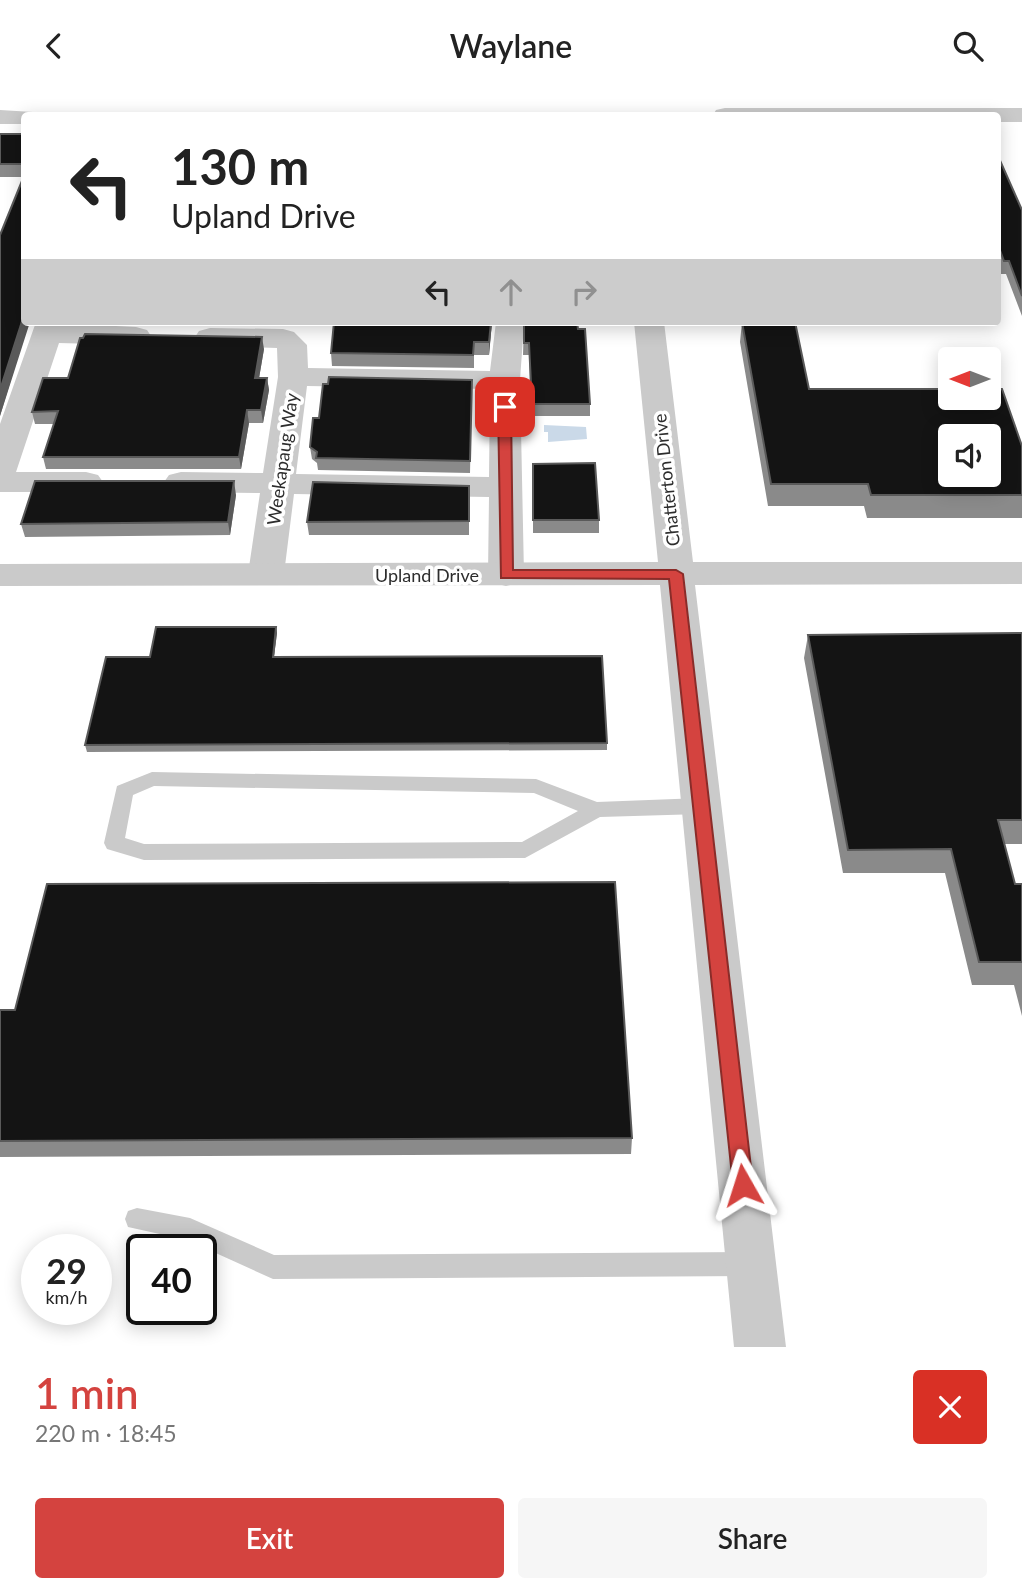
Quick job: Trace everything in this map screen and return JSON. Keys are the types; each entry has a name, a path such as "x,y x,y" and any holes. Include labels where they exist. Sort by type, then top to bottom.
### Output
{"street":[{"path":"1001,115 1022,115"},
{"path":"0,117 21,117"},
{"path":"506,575 505,380 509,326"},
{"name":"Chatterton Drive","path":"649,326 760,1347"},
{"path":"0,471 49,328"},
{"name":"Weekapaug Way","path":"49,328 172,336 283,338 292,345 293,377 266,574"},
{"path":"293,377 505,380"},
{"path":"0,482 111,482"},
{"path":"153,482 504,487"},
{"name":"Upland Drive","path":"0,575 1022,573"}],"lane":[{"path":"596,810 525,850 144,852 114,843 124,791 152,779 536,786 596,810 701,806"},
{"path":"137,1219 190,1229 273,1267 751,1264"}],"water":[{"path":"544,425 586,427 587,439 548,442 548,432 544,432"}],"building":[{"path":"0,134 21,134 21,164 0,164"},
{"path":"1001,163 1022,210 1022,296 1009,261 1004,261 1001,253"},
{"path":"21,183 21,324 0,390 0,235"},
{"path":"334,326 491,326 489,342 474,342 473,355 331,353"},
{"path":"524,326 578,326 578,329 585,329 590,404 532,404 529,343 524,343"},
{"path":"743,326 796,326 809,389 938,389 938,410 1001,410 1002,389 1022,446 1022,495 871,495 868,484 771,484"},
{"path":"85,334 262,337 255,378 267,378 261,410 247,410 239,457 43,457 58,411 32,412 43,378 68,378 80,338"},
{"path":"329,377 472,380 470,461 316,458 317,452 310,447 313,418 319,418 323,384 328,384"},
{"path":"595,463 599,520 533,520 533,464"},
{"path":"35,481 234,481 228,522 21,524"},
{"path":"313,482 469,486 469,521 307,522"},
{"path":"156,627 276,627 273,657 602,656 607,743 85,745 106,657 150,657"},
{"path":"1022,633 1022,820 998,820 1015,884 1022,884 1022,962 979,962 951,849 848,850 808,635"},
{"path":"615,882 632,1138 0,1141 0,1010 15,1010 47,884"}],"route":[{"path":"505,407 506,575 676,574 743,1185"}]}
